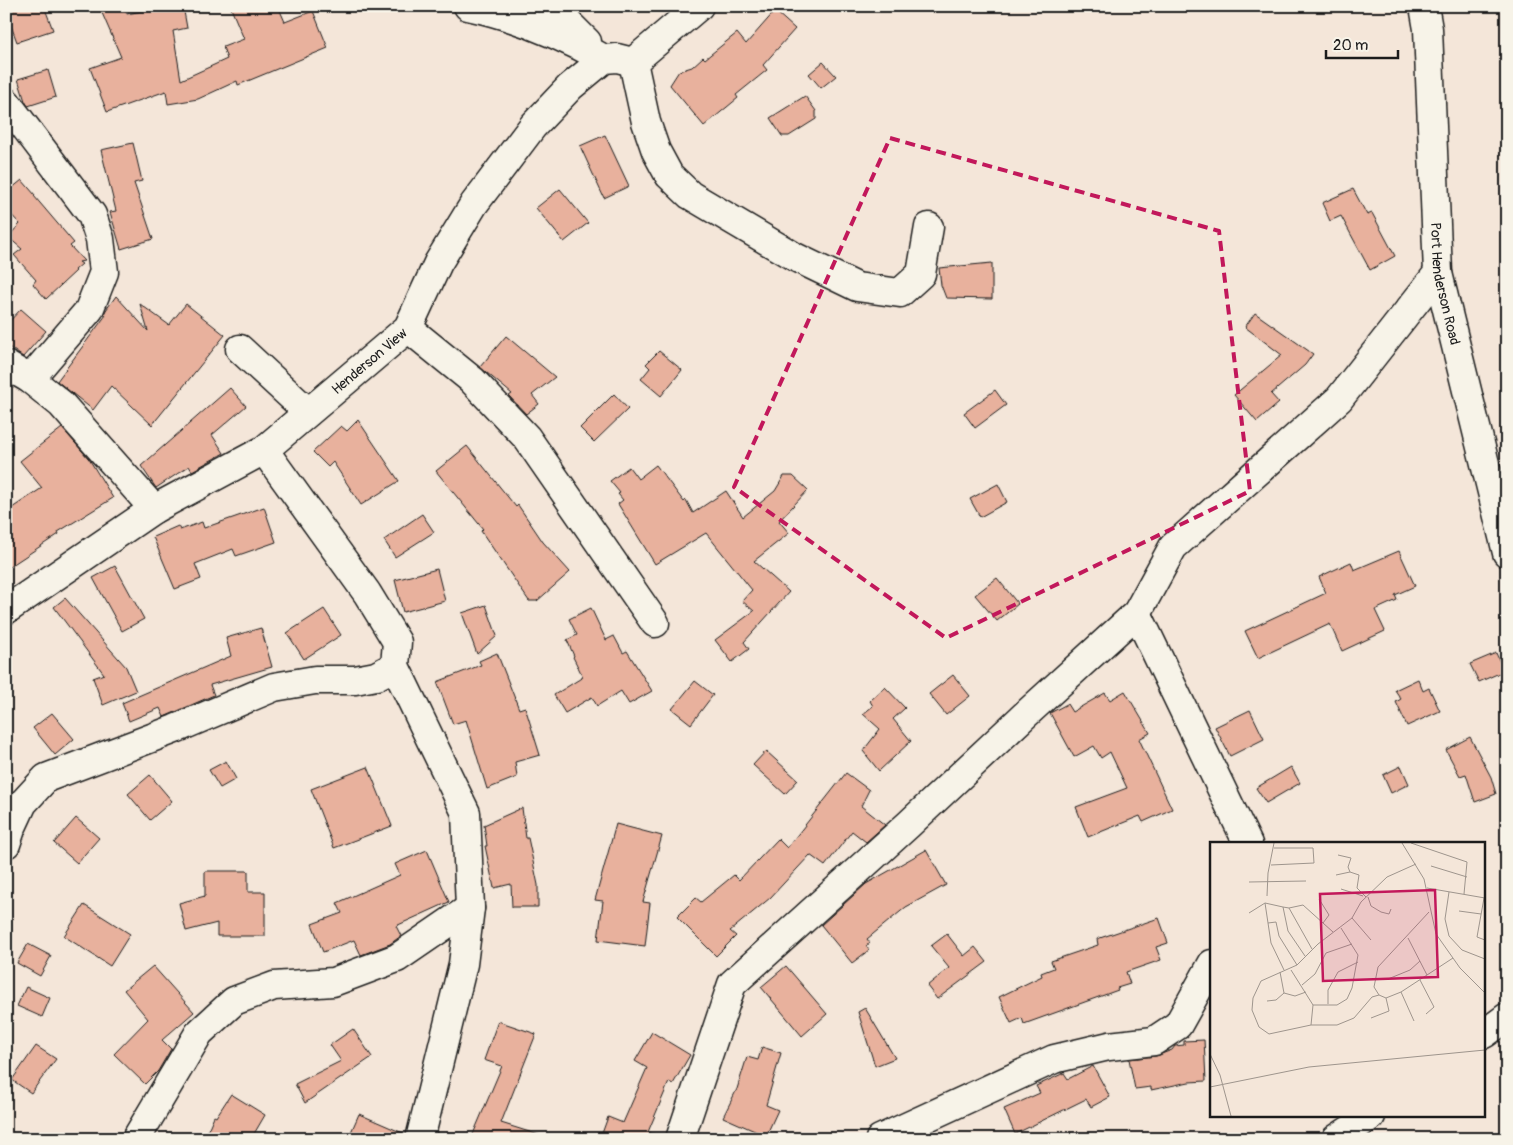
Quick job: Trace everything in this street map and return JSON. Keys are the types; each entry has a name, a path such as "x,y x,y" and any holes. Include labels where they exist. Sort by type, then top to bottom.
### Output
{"street":[{"path":"468,6 498,12 538,27 571,40 604,58 617,58 633,62"},
{"path":"551,6 604,58"},
{"path":"633,62 699,6"},
{"name":"Port Henderson Road","path":"1424,6 1428,29 1438,272 1507,554"},
{"name":"Henderson View","path":"6,610 154,509 264,450 408,328 438,263 474,204 533,126 570,87 604,58"},
{"path":"633,62 646,122 656,151 669,175 690,195 795,256 857,287 900,293 921,274 929,228"},
{"path":"6,102 92,215 100,240 104,272 89,310 30,379"},
{"path":"680,1139 732,984 908,825 1137,613 1173,547 1339,399 1438,272"},
{"path":"408,328 472,380 527,438 655,623"},
{"path":"240,349 308,412"},
{"path":"6,366 30,379 61,404 154,509"},
{"path":"264,450 367,593 397,642 395,666 466,813 470,908 463,964 420,1139"},
{"path":"1137,613 1247,842"},
{"path":"6,844 23,804 46,778 175,729 274,687 315,680 355,680 376,676 395,666"},
{"path":"136,1139 200,1033 234,1000 274,986 333,982 398,958 470,908"},
{"path":"880,1139 1054,1059 1109,1046 1154,1041 1178,1026 1210,968"},
{"path":"1486,1033 1507,1017"},
{"path":"1336,1139 1368,1118"}],"highlighted area":[{"path":"890,138 1219,231 1250,491 946,638 734,487"}],"building":[{"path":"6,6 44,6 53,30 17,42 6,12"},
{"path":"99,6 124,6 127,14 167,6 183,6 187,28 173,31 181,80 227,59 223,47 244,39 230,6 278,6 285,22 313,11 328,48 238,85 237,81 198,99 168,104 166,91 107,112 90,68 121,57"},
{"path":"775,11 795,29 763,65 767,70 736,95 738,98 704,126 670,85 679,71 692,67 703,57 705,59 737,33 746,44"},
{"path":"823,62 836,76 821,88 809,74"},
{"path":"48,70 56,97 28,106 18,79"},
{"path":"805,96 816,111 816,119 789,136 782,136 770,118"},
{"path":"605,135 629,186 604,198 580,146"},
{"path":"133,143 142,181 134,183 153,239 121,249 110,212 116,211 101,150"},
{"path":"22,180 74,243 70,246 84,261 79,262 82,264 76,271 46,299 33,284 36,280 14,255 22,249 8,237 20,224 6,209 6,193"},
{"path":"560,189 588,223 564,242 536,208"},
{"path":"1353,189 1367,215 1372,213 1395,256 1370,270 1341,216 1330,221 1322,203"},
{"path":"992,263 992,299 946,298 941,285 939,268"},
{"path":"116,296 148,331 140,304 169,325 186,304 225,335 152,425 111,386 93,410 57,381 106,315 104,314 106,310"},
{"path":"21,309 46,331 23,357 6,345 6,325"},
{"path":"1255,313 1313,354 1305,365 1271,394 1279,403 1257,422 1234,395 1282,355 1245,327"},
{"path":"506,336 555,377 532,395 539,404 526,414 509,396 512,394 480,367"},
{"path":"659,351 682,370 661,396 641,379 650,368 646,364"},
{"path":"230,388 246,406 212,435 224,453 192,471 189,466 156,488 141,466"},
{"path":"995,390 1006,405 975,428 964,413"},
{"path":"614,394 628,409 594,442 580,428"},
{"path":"358,420 399,481 361,505 333,462 328,467 313,452 341,426 347,431"},
{"path":"62,428 89,459 113,498 58,532 59,534 6,569 6,512 42,488 20,461"},
{"path":"467,446 516,507 518,505 543,542 570,572 537,601 529,601 481,531 483,529 436,471"},
{"path":"656,465 684,502 686,500 693,513 726,491 743,517 775,491 784,476 793,476 808,490 779,521 789,533 754,561 789,592 744,642 749,649 732,662 715,640 754,611 742,601 752,590 706,533 655,564 618,504 623,500 610,481 629,467 638,479"},
{"path":"998,484 1007,502 980,517 970,499"},
{"path":"264,507 276,542 236,556 233,549 195,564 201,579 175,589 153,537 178,526 180,530 202,522 204,528"},
{"path":"422,514 434,532 395,557 384,540"},
{"path":"1399,551 1415,586 1395,595 1397,600 1375,610 1385,631 1342,651 1330,624 1258,658 1245,631 1326,593 1319,577 1351,562 1354,570"},
{"path":"115,566 144,619 122,631 93,578"},
{"path":"437,569 445,601 403,612 395,580"},
{"path":"997,578 1018,604 997,621 975,595"},
{"path":"65,598 126,667 136,691 103,705 93,678 104,674 54,607"},
{"path":"486,605 497,636 477,654 462,613"},
{"path":"591,608 606,640 614,636 623,653 627,651 652,691 629,704 621,691 597,706 592,697 565,713 554,695 583,677 567,640 577,635 569,619"},
{"path":"324,609 341,635 304,659 287,633"},
{"path":"261,628 272,667 210,685 214,695 164,717 160,708 129,721 122,703 231,656 226,638"},
{"path":"497,653 519,709 525,707 540,755 515,762 517,777 487,789 466,720 453,724 437,682 481,665 479,661"},
{"path":"1496,653 1504,671 1479,682 1470,664"},
{"path":"953,675 970,696 946,715 929,694"},
{"path":"1418,679 1423,691 1429,688 1440,711 1407,726 1396,702 1401,699 1395,690"},
{"path":"695,681 713,695 691,724 672,709"},
{"path":"885,687 905,708 893,719 911,741 879,771 863,751 880,729 863,714 873,706 870,701"},
{"path":"1125,691 1150,733 1139,739 1172,809 1143,822 1140,816 1088,837 1076,807 1127,788 1110,752 1101,758 1094,746 1074,757 1050,713 1067,704 1072,712 1105,693 1110,700"},
{"path":"1250,710 1264,739 1230,756 1215,727"},
{"path":"52,713 74,739 55,755 33,728"},
{"path":"1470,737 1491,777 1496,794 1475,802 1466,774 1460,776 1446,750"},
{"path":"766,751 798,780 785,794 753,765"},
{"path":"226,761 236,779 220,788 209,770"},
{"path":"1401,766 1409,784 1391,793 1383,775"},
{"path":"368,767 392,826 334,848 311,789"},
{"path":"1291,767 1300,783 1266,803 1256,788"},
{"path":"846,773 869,790 861,806 885,825 866,842 852,831 825,866 810,855 770,898 730,931 736,936 716,956 677,917 696,898 701,902 734,875 739,880 778,839 787,848"},
{"path":"150,775 172,801 150,820 128,794"},
{"path":"522,808 526,838 528,838 538,885 538,907 512,907 511,884 494,888 485,846 487,846 484,825"},
{"path":"76,818 99,838 77,863 54,843"},
{"path":"616,824 662,836 643,902 650,903 645,946 598,940 603,901 595,900"},
{"path":"427,850 449,902 396,926 401,936 390,944 361,955 354,940 323,952 312,924 342,913 337,903 400,875 395,864"},
{"path":"926,850 946,885 906,907 867,939 870,943 866,946 869,950 852,963 821,925 866,884"},
{"path":"205,871 248,871 248,892 265,892 265,936 217,936 217,923 186,931 179,903 205,896"},
{"path":"84,905 130,934 110,966 64,936"},
{"path":"1159,918 1168,943 1156,947 1161,960 1126,972 1130,984 1024,1024 1022,1018 1011,1023 999,997 1042,976 1041,973 1054,968 1051,961 1098,945 1097,939"},
{"path":"947,934 964,956 975,947 987,962 937,999 927,986 949,968 931,946"},
{"path":"28,944 51,956 40,976 17,963"},
{"path":"153,966 194,1012 162,1040 171,1049 158,1071 145,1084 114,1054 148,1019 124,990"},
{"path":"786,966 827,1014 802,1036 761,987"},
{"path":"26,987 50,998 42,1017 17,1006"},
{"path":"865,1008 895,1058 875,1066 858,1012"},
{"path":"498,1021 536,1034 501,1123 539,1135 538,1139 471,1139 502,1066 484,1060"},
{"path":"353,1029 372,1057 305,1103 295,1084 341,1061 330,1045"},
{"path":"652,1032 690,1055 673,1084 669,1082 648,1132 660,1136 660,1139 600,1139 608,1117 623,1123 647,1068 635,1061"},
{"path":"1204,1040 1206,1081 1189,1082 1151,1090 1151,1087 1135,1089 1129,1059 1156,1056 1172,1050 1175,1046 1184,1045 1184,1041"},
{"path":"36,1046 56,1059 31,1093 12,1080"},
{"path":"762,1047 781,1053 766,1105 778,1110 766,1136 723,1117 737,1089 747,1057 758,1060"},
{"path":"1093,1066 1110,1097 1091,1107 1086,1099 1015,1134 1004,1109 1040,1093 1036,1086 1064,1073 1068,1079"},
{"path":"231,1094 265,1115 251,1139 204,1139 214,1116 216,1117"},
{"path":"359,1114 405,1134 405,1139 348,1139"}]}
